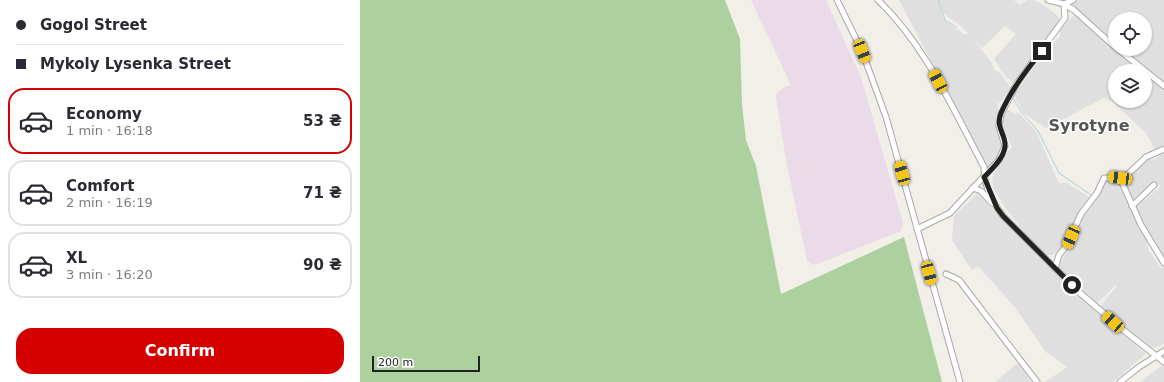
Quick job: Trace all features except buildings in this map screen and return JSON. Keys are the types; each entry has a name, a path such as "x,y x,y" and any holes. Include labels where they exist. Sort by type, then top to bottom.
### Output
{"street":[{"path":"837,0 875,83 960,382"},
{"path":"878,0 894,16 933,71 984,167 984,177 997,208"},
{"path":"1048,0 1064,4 1108,41"},
{"path":"1064,4 1073,0"},
{"path":"917,229 950,213 999,160 1005,146 999,126 1001,114 1014,88 1065,18 1064,4"},
{"path":"1127,56 1164,86"},
{"path":"1045,260 1052,259 1058,255 1067,245 1081,214 1097,193 1104,178 1120,178 1128,174 1146,157 1164,148"},
{"path":"1120,178 1132,206 1157,253 1164,263"},
{"path":"1132,206 1154,185"},
{"path":"973,188 982,191 1045,260 1122,329 1164,362"},
{"path":"1055,268 1058,255"},
{"path":"946,274 959,280 1037,382"},
{"path":"1120,382 1138,367 1164,351"}],"shaded area":[{"path":"751,0 826,0 861,77 903,223 901,231 817,264 813,265 807,261 786,160 776,97 777,93 783,88 791,85"},
{"path":"899,0 937,0 945,21 964,34 969,34 944,14 938,0 1014,0 1020,5 1027,0 1033,0 1044,5 1059,17 1059,23 1012,82 1003,73 994,59 1016,34 1005,26 982,48 973,39 992,63 994,70 1000,73 1011,88 1010,92 997,105 1000,112 997,125 1002,143 997,159 990,167 987,167"},
{"path":"1077,0 1164,0 1164,82 1152,72 1152,64 1142,64 1132,56 1152,56 1152,12 1108,12 1108,36 1073,4"},
{"path":"1074,15 1108,43 1108,56 1123,56 1133,64 1108,64 1108,100 1104,98 1046,128 1023,113 1014,95 1046,51 1060,36 1060,30"},
{"path":"1152,80 1164,89 1164,145 1155,151 1147,134 1119,108 1152,108"},
{"path":"1007,109 1016,114 1018,112 1036,131 1059,183 1067,183 1089,197 1069,236 1053,255 1045,255 1034,245 1004,206 994,189 992,180 993,175 1004,156 1012,147 1003,130 1002,121"},
{"path":"1164,151 1164,258 1135,208 1161,186 1154,182 1132,200 1124,183 1148,157 1154,160"},
{"path":"1107,179 1113,179 1120,185 1146,238 1149,251 1161,268 1164,268 1164,344 1155,348 1148,346 1101,307 1117,286 1116,285 1097,303 1058,268 1065,254 1081,235 1077,231 1082,223 1080,221 1096,200"},
{"path":"978,193 1008,227 1078,296 1146,354 1113,382 1045,382 1067,367 1046,352 1014,306 978,266 972,270 952,240 954,216"},
{"path":"1019,362 1031,382 995,382 1000,378"},
{"path":"1161,366 1164,367 1164,382 1140,382"}],"green space":[{"path":"360,0 725,0 740,39 742,105 746,140 756,166 781,294 904,237 942,382 360,382"}],"waterway":[{"path":"938,0 945,20 956,27"},
{"path":"1013,98 1022,113 1038,131 1059,173 1091,195"}],"district":[{"name":"Syrotyne","path":"1089,125"}],"route":[{"path":"1042,51 1017,83 1001,114 999,126 1005,146 999,160 984,177 986,185 997,208 1003,216 1045,260 1072,285"}]}
